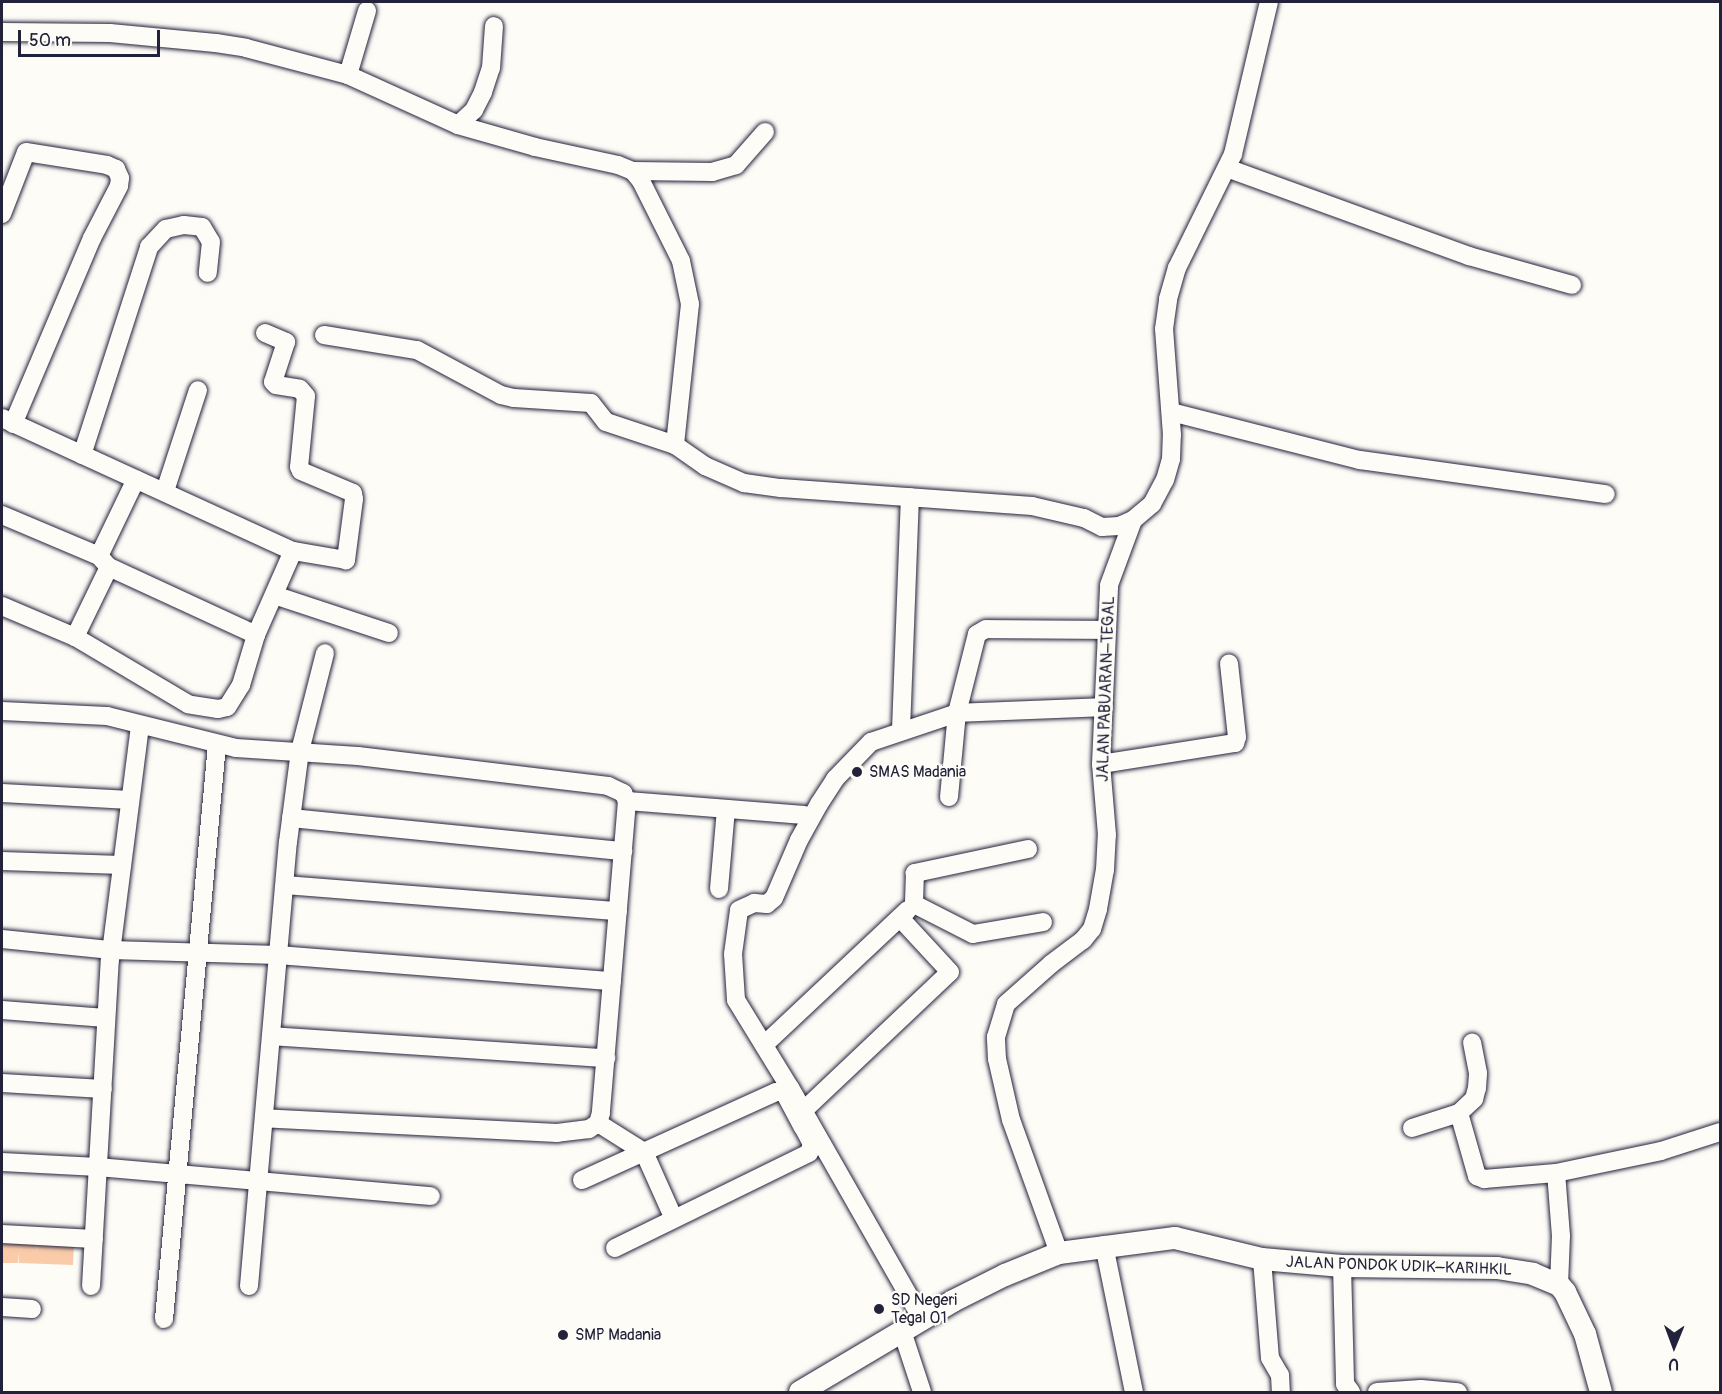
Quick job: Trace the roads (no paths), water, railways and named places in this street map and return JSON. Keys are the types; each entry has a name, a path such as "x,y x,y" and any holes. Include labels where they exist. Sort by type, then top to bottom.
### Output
{"street":[{"name":"JALAN PABUARAN–TEGAL","path":"1059,1253 1011,1120 997,1059 996,1037 1006,1004 1051,964 1083,940 1092,929 1105,870 1106,846 1101,764 1105,630 1109,585 1133,520 1152,504 1165,480 1171,459 1171,412 1164,329 1168,299 1177,268 1227,168 1246,108 1269,2"},
{"path":"348,75 367,11"},
{"path":"458,125 474,110 483,92 491,68 494,26"},
{"path":"2,32 110,33 216,43 348,75 458,125 535,147 618,165 633,171 712,172 736,165 765,132"},
{"path":"2,214 26,152 107,165 116,169 120,178 119,186 92,238 7,421 165,491 292,551 346,560 354,499 352,493 301,471 299,466 306,396 300,389 276,385 273,382 286,342 265,333"},
{"path":"1227,168 1469,256 1572,285"},
{"path":"633,171 662,220 681,261 687,281 690,304 675,445"},
{"path":"82,455 149,247 166,229 184,225 202,227 211,242 208,273"},
{"path":"324,335 417,350 448,364 486,389 508,396 591,403 606,422 675,445 705,466 744,483 1032,506 1084,518 1102,527 1119,526 1133,520"},
{"path":"165,491 198,390"},
{"path":"1171,412 1360,460 1606,494"},
{"path":"75,637 136,479"},
{"path":"901,730 910,497"},
{"path":"2,515 104,561 256,635"},
{"path":"2,606 75,637 188,704 218,709 227,707 241,685 256,635 292,551"},
{"path":"274,596 389,633"},
{"path":"949,797 957,713 977,634 986,629 1105,630"},
{"path":"249,1286 291,818 300,751 325,653"},
{"path":"1101,764 1235,743 1237,737 1229,663"},
{"path":"922,1319 803,1111 736,1000 733,954 739,910 754,903 767,904 774,898 799,840 835,779 871,742 957,713 1104,707"},
{"path":"2,711 107,717 236,748 300,751 608,786 623,793 627,801 606,1058 598,1123 589,1129 557,1133 264,1118"},
{"path":"91,1286 111,950 140,726"},
{"path":"164,1319 217,744"},
{"path":"2,793 130,800"},
{"path":"627,801 804,815"},
{"path":"719,889 726,809"},
{"path":"291,818 623,851"},
{"path":"764,1045 914,904 915,873 1028,849"},
{"path":"2,861 122,865"},
{"path":"285,885 618,910"},
{"path":"914,904 973,934 1044,922"},
{"path":"803,1111 950,972 900,918"},
{"path":"2,939 111,950 278,955 612,981"},
{"path":"2,1010 106,1018"},
{"path":"271,1036 606,1058"},
{"path":"1412,1128 1459,1113 1474,1099 1478,1074 1472,1043"},
{"path":"2,1083 103,1089"},
{"path":"582,1180 781,1091 787,1095 812,1144 811,1150 803,1157 615,1248"},
{"path":"1459,1113 1477,1176 1484,1179 1556,1173 1661,1151 1720,1132"},
{"path":"598,1123 644,1152 674,1219"},
{"path":"2,1162 177,1173 431,1196"},
{"path":"1556,1173 1561,1236 1559,1285 1580,1323 1601,1392"},
{"path":"2,1234 94,1239"},
{"name":"JALAN PONDOK UDIK–KARIHKIL","path":"800,1392 922,1319 996,1280 1059,1253 1104,1245 1174,1238 1262,1259 1342,1266 1515,1269 1559,1285"},
{"path":"1104,1245 1134,1392"},
{"path":"1262,1259 1270,1358 1280,1375 1281,1392"},
{"path":"1342,1266 1345,1384 1347,1391 1351,1392"},
{"path":"2,1307 32,1309"},
{"path":"902,1331 922,1392"},
{"path":"1377,1392 1421,1389 1458,1392"}],"place":[{"name":"SMAS Madania","path":"857,772"},
{"name":"SD Negeri Tegal 01","path":"879,1309"},
{"name":"SMP Madania","path":"563,1335"}]}
